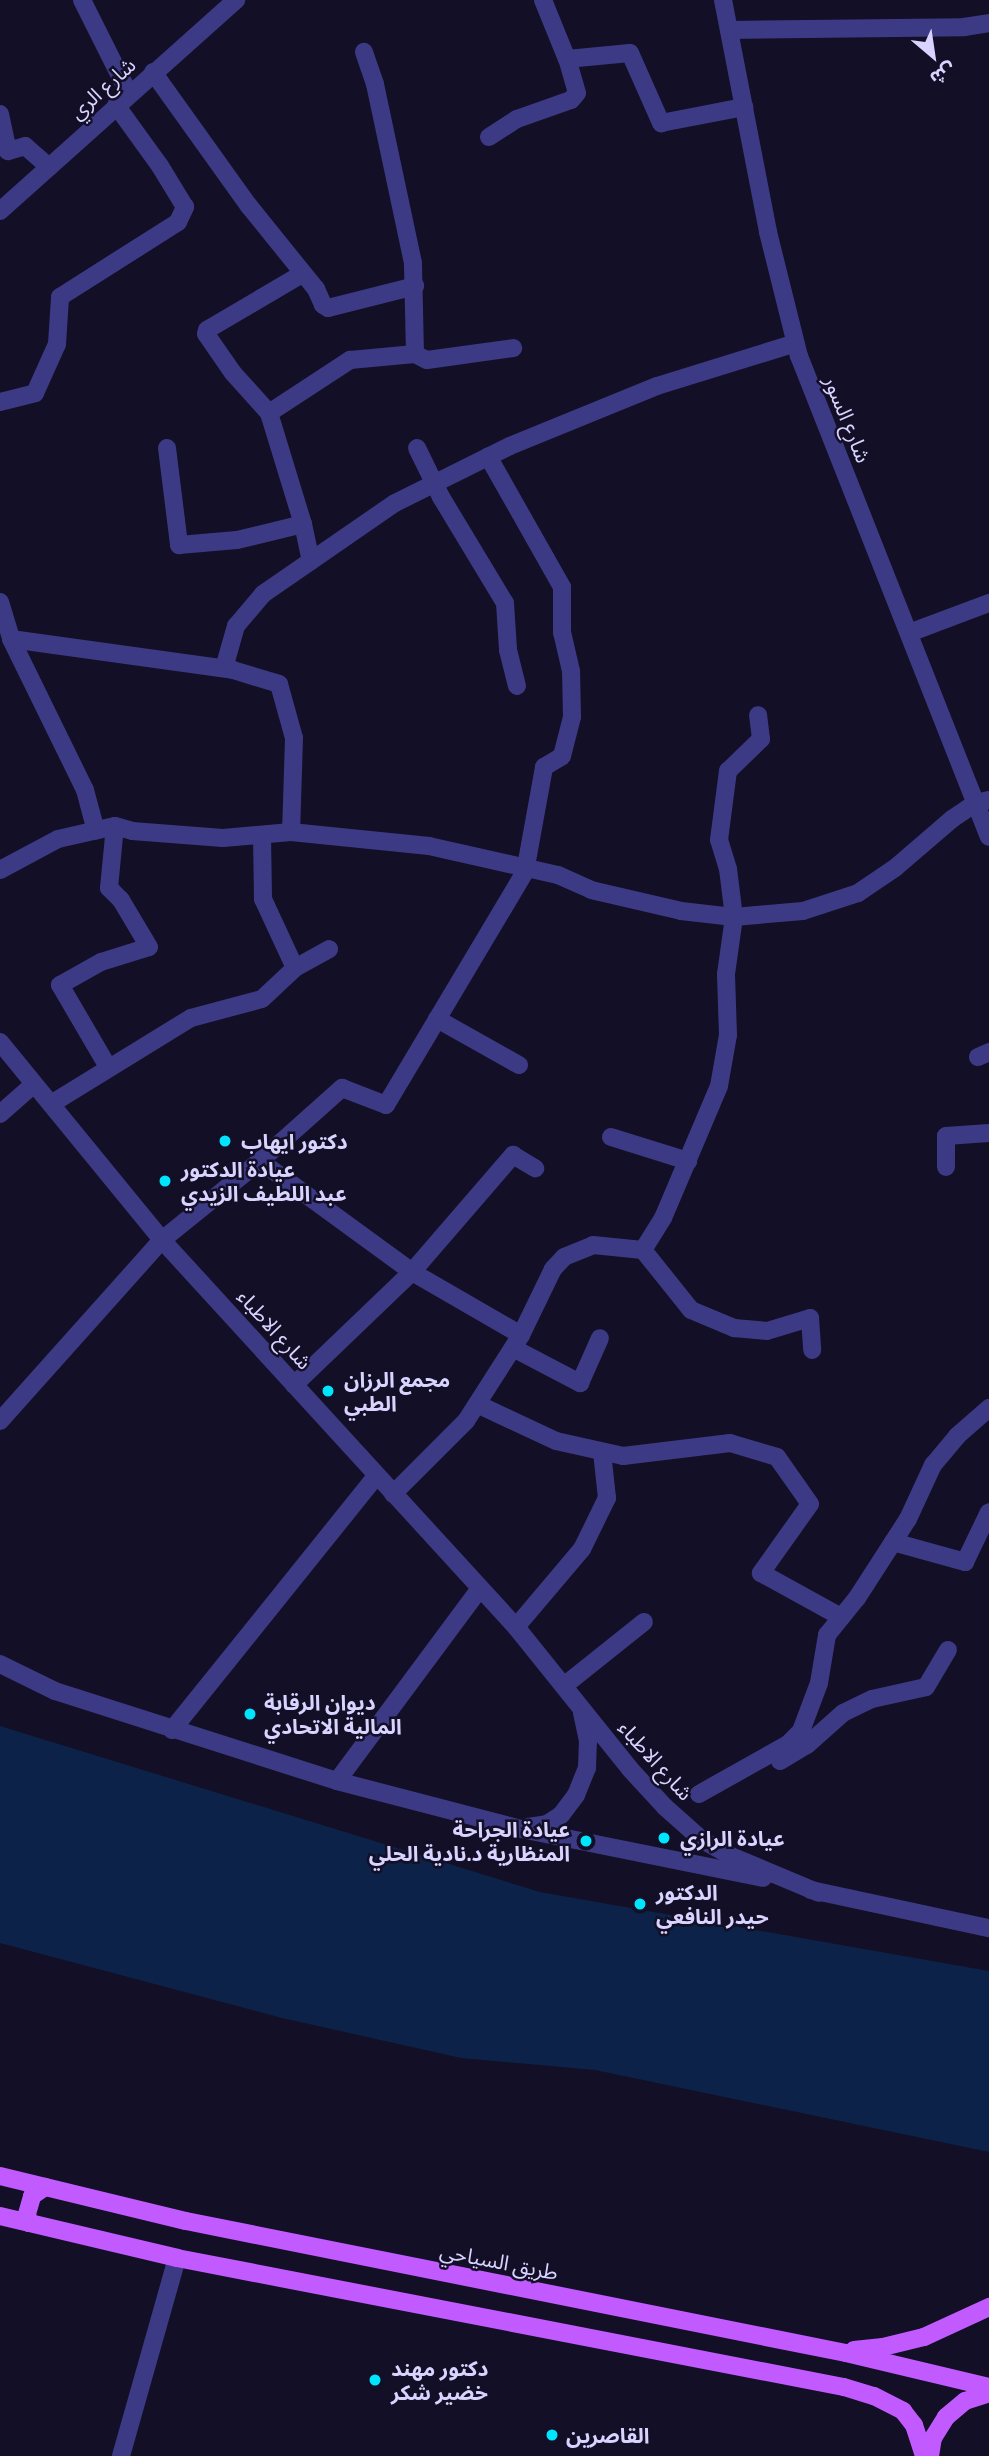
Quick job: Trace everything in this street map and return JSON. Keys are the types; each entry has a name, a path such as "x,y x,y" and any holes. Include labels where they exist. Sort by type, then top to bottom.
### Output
{"main road":[{"name":"طريق السياحي","path":"0,2176 186,2221 822,2349 987,2385"},
{"path":"29,2223 27,2214 32,2196 45,2186"},
{"path":"0,2216 177,2258 844,2387 874,2396 903,2411 914,2425 924,2456"},
{"path":"822,2349 883,2347 924,2337 989,2307"},
{"path":"930,2456 933,2438 953,2411 987,2385"}],"street":[{"path":"0,402 36,393 57,344 60,297 178,222 185,207 122,99 82,0"},
{"name":"شارع الري","path":"0,211 122,99 236,0"},
{"path":"489,137 517,120 571,100 577,93 567,59 543,0"},
{"name":"شارع السور","path":"723,0 771,245 796,343 909,633 982,802 989,837"},
{"path":"729,30 964,27 989,23"},
{"path":"364,52 375,84 413,263 415,354"},
{"path":"567,59 630,53 661,123 744,107"},
{"path":"153,72 302,274 316,289 323,305 328,308 415,286"},
{"path":"0,114 8,151 25,146 49,167"},
{"path":"302,274 207,330 206,334 233,373 269,413 303,524 311,561"},
{"path":"224,668 236,626 263,594 395,503 488,456 656,386 796,343"},
{"path":"269,413 351,360 415,354 427,360 513,348"},
{"path":"167,448 179,545 237,540 303,524"},
{"path":"417,448 434,483 505,603 508,650 517,687"},
{"path":"0,1421 162,1240 260,1161 342,1088 386,1105 526,867 544,767 562,756 572,717 571,671 562,634 562,587 488,456"},
{"path":"0,602 11,639 85,790 96,831"},
{"path":"909,633 989,603"},
{"path":"11,639 224,668 279,684 295,738 291,832"},
{"path":"643,1250 663,1219 719,1086 728,1035 726,974 734,918 728,869 719,840 728,771 761,739 758,715"},
{"path":"0,870 58,839 115,826 132,831 223,838 291,832 429,846 558,875 591,890 681,911 734,918 803,911 858,893 895,868 952,819 982,802"},
{"path":"108,1067 60,985 101,962 149,947 121,900 109,888 115,826"},
{"path":"262,835 263,899 295,968"},
{"path":"51,1104 191,1018 262,999 295,968 329,949"},
{"path":"437,1019 519,1065"},
{"name":"شارع الاطباء","path":"0,1042 162,1240 479,1590 516,1627 630,1769 665,1807 702,1840 731,1856 819,1893"},
{"path":"0,1114 34,1084"},
{"path":"946,1167 946,1136 989,1133"},
{"path":"611,1137 688,1161"},
{"path":"294,1385 412,1272 513,1155 535,1168"},
{"path":"260,1161 412,1272 580,1383 600,1338"},
{"path":"393,1494 466,1421 517,1342 553,1269 564,1257 593,1245 643,1250 691,1310 734,1328 767,1331 810,1318 811,1350"},
{"path":"477,1404 556,1441 623,1456 730,1443 777,1457 810,1504 761,1573 841,1617"},
{"path":"699,1794 788,1744 802,1731 819,1683 827,1635 908,1519 933,1465 957,1436 989,1408"},
{"path":"516,1627 582,1549 607,1498 602,1452"},
{"path":"172,1730 376,1476"},
{"path":"893,1542 965,1562 989,1512"},
{"path":"337,1781 479,1590"},
{"path":"565,1685 645,1622"},
{"path":"745,1769 759,1773 807,1745 843,1713 872,1699 926,1687 948,1650"},
{"path":"0,1664 55,1691 337,1781 521,1829 766,1878 819,1893 989,1928"},
{"name":"شارع الاطباء","path":"521,1829 547,1824 561,1815 576,1796 587,1768 588,1741 579,1703"},
{"path":"121,2456 177,2258"}],"water":[{"path":"0,1726 540,1892 989,1971 989,2152 595,2070 461,2058 282,2018 0,1943"}],"place":[{"name":"دكتور ايهاب","path":"225,1141"},
{"name":"عيادة الدكتور عبد اللطيف الزيدي","path":"165,1181"},
{"name":"مجمع الرزان الطبي","path":"328,1391"},
{"name":"ديوان الرقابة المالية الاتحادي","path":"250,1714"},
{"name":"عيادة الرازي","path":"664,1838"},
{"name":"عيادة الجراحة المنظارية د.نادية الحلي","path":"586,1841"},
{"name":"الدكتور حيدر النافعي","path":"640,1904"},
{"name":"دكتور مهند خضير شكر","path":"375,2380"},
{"name":"القاصرين","path":"552,2435"}]}
